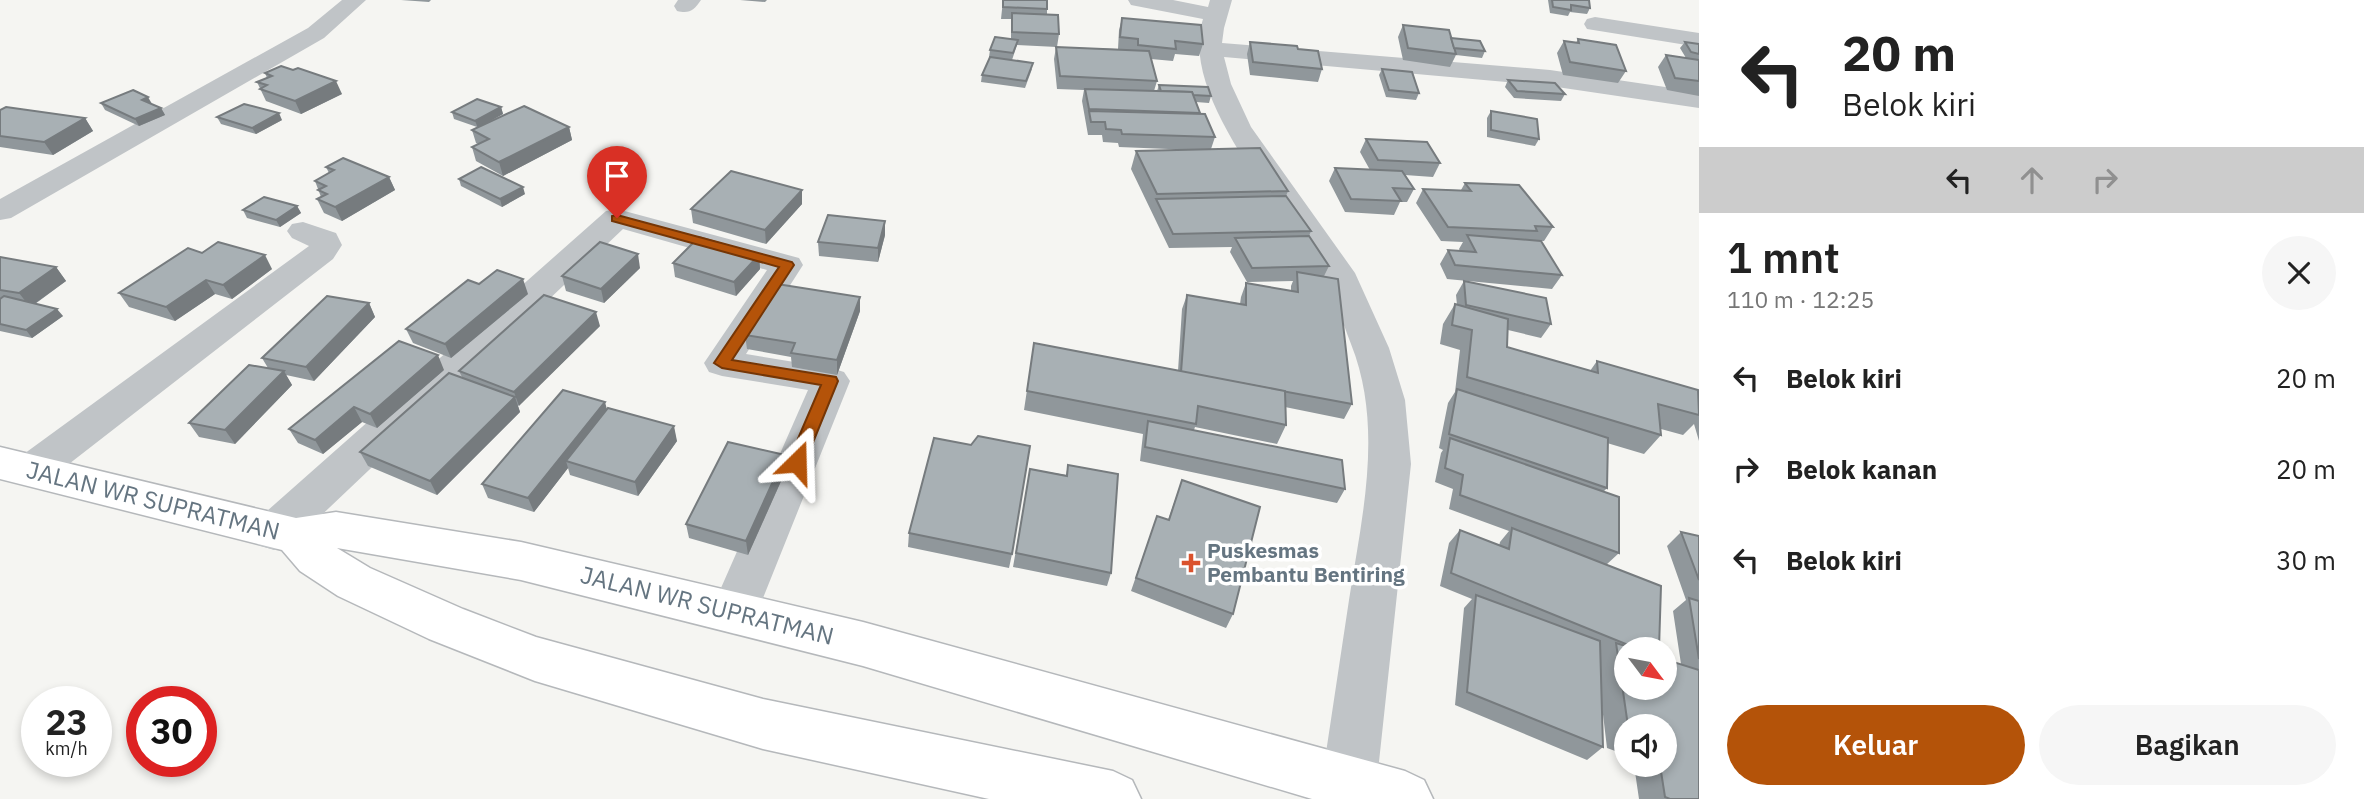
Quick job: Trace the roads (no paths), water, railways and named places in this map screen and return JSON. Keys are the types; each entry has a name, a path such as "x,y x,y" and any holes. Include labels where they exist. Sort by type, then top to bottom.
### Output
{"highway":[{"name":"JALAN WR SUPRATMAN","path":"16,466 285,534 336,530 371,534 521,561 863,644 1347,791 1405,799"},
{"path":"285,534 354,582 446,624 535,659 763,724 1113,799"}],"street":[{"path":"0,211 316,33 355,0"},
{"path":"1139,0 1216,22 1699,100"},
{"path":"1216,22 1218,84 1238,127 1338,273 1371,348 1386,400 1390,464 1347,791"},
{"path":"1595,24 1699,40"},
{"path":"285,534 617,218 787,265 722,363 831,381 734,613"},
{"path":"16,466 322,252 326,245 325,240 303,231"}],"place":[{"name":"Puskesmas Pembantu Bentiring","path":"1191,563"}]}
